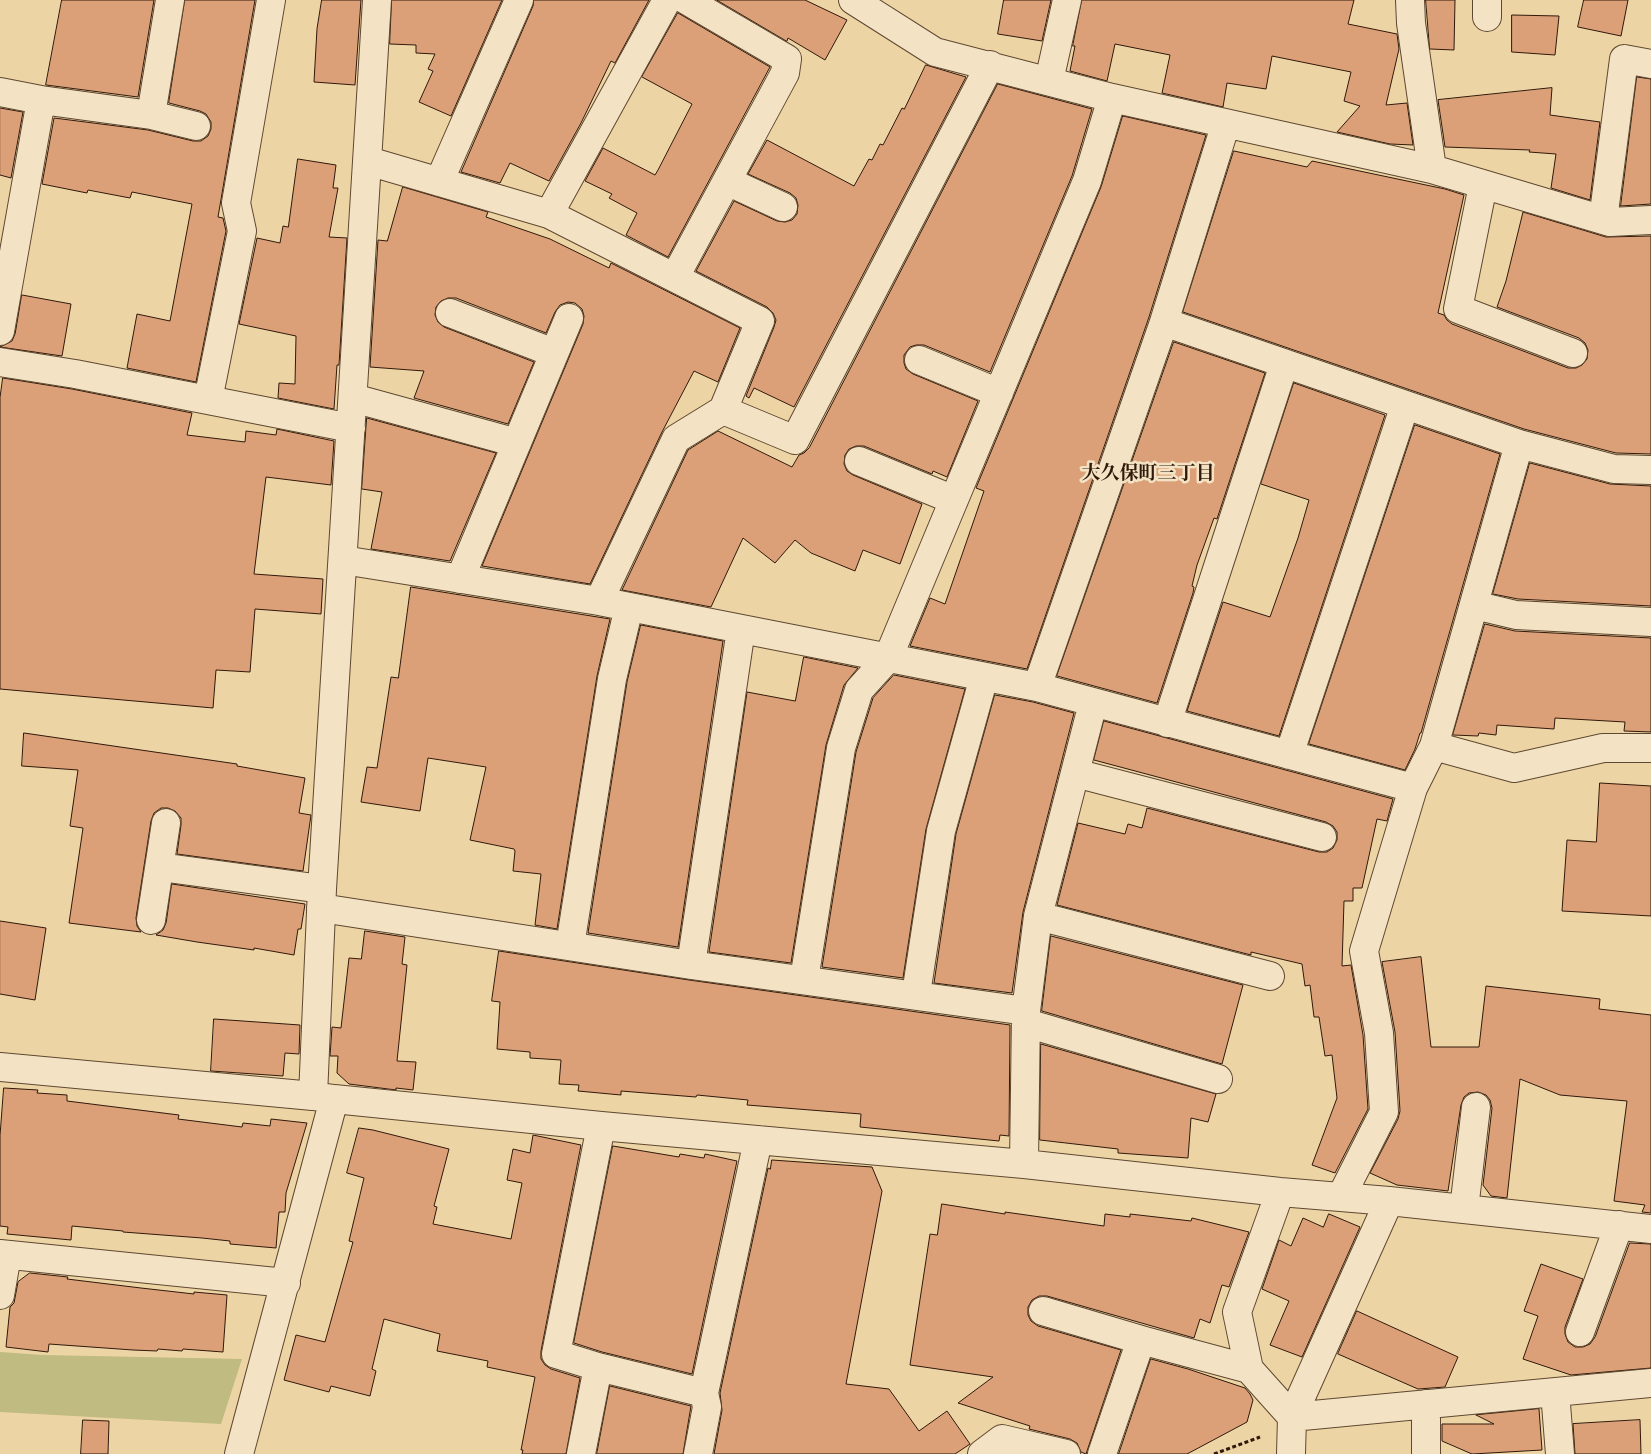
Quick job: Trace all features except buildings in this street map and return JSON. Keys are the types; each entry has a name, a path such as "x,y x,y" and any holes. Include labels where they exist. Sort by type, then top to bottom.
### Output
{"street":[{"path":"151,116 170,0"},
{"path":"208,400 242,231 236,203 271,0"},
{"path":"238,1454 286,1283 323,1098 321,899 377,0"},
{"path":"439,182 519,0"},
{"path":"549,214 667,0"},
{"path":"676,277 785,73 787,59 686,0"},
{"path":"853,0 935,52 1112,98 1432,168 1610,222 1651,220"},
{"path":"1049,81 1067,0"},
{"path":"1410,0 1410,23 1432,168"},
{"path":"1603,220 1624,59 1651,64"},
{"path":"723,410 795,440 990,65"},
{"path":"0,92 151,116 196,126"},
{"path":"804,980 841,748 859,690 888,658 1087,181 1112,98"},
{"path":"0,332 9,226 41,100"},
{"path":"1037,687 1164,322 1226,123"},
{"path":"368,162 549,214 760,321 723,410 676,439 599,601"},
{"path":"727,181 783,207"},
{"path":"1483,185 1458,309 1573,353"},
{"path":"450,313 554,353"},
{"path":"460,579 569,318"},
{"path":"1164,322 1519,444 1614,469 1651,470"},
{"path":"919,360 999,393"},
{"path":"0,362 75,374 351,428"},
{"path":"1167,723 1284,364"},
{"path":"353,398 517,443"},
{"path":"1289,755 1405,405"},
{"path":"1341,1197 1384,1112 1379,1033 1364,951 1413,788 1434,746 1519,444"},
{"path":"859,461 954,500"},
{"path":"343,560 599,601 1037,687 1413,788"},
{"path":"1474,606 1516,615 1651,622"},
{"path":"570,946 612,679 629,607"},
{"path":"691,965 741,629"},
{"path":"916,994 941,831 984,677"},
{"path":"1024,1164 1026,1017 1038,916 1093,703"},
{"path":"1434,746 1514,768 1602,748 1651,748"},
{"path":"1075,773 1322,837"},
{"path":"151,920 166,823"},
{"path":"160,868 570,946 691,965 916,994 1026,1017 1218,1079"},
{"path":"1038,916 1270,976"},
{"path":"0,1067 601,1126 1024,1164 1651,1229"},
{"path":"1464,1209 1476,1107"},
{"path":"601,1126 556,1354 598,1367 704,1393"},
{"path":"698,1454 708,1407 704,1393 758,1140"},
{"path":"1280,1192 1237,1312 1249,1369 1292,1417"},
{"path":"1291,1454 1292,1417 1388,1201"},
{"path":"1580,1332 1619,1225"},
{"path":"0,1295 4,1255 286,1283"},
{"path":"1043,1311 1140,1340 1249,1369"},
{"path":"1102,1454 1140,1340"},
{"path":"581,1454 598,1367"},
{"path":"1292,1417 1651,1383"},
{"path":"1555,1392 1560,1454"},
{"path":"1426,1404 1426,1454"},
{"path":"982,1454 1002,1439 1066,1454"}],"path":[{"path":"1214,1454 1276,1431 1292,1417"}],"shaded area":[{"path":"0,1352 43,1355 242,1359 221,1424 0,1412"}],"district":[{"name":"大久保町三丁目","path":"1148,474"}]}
